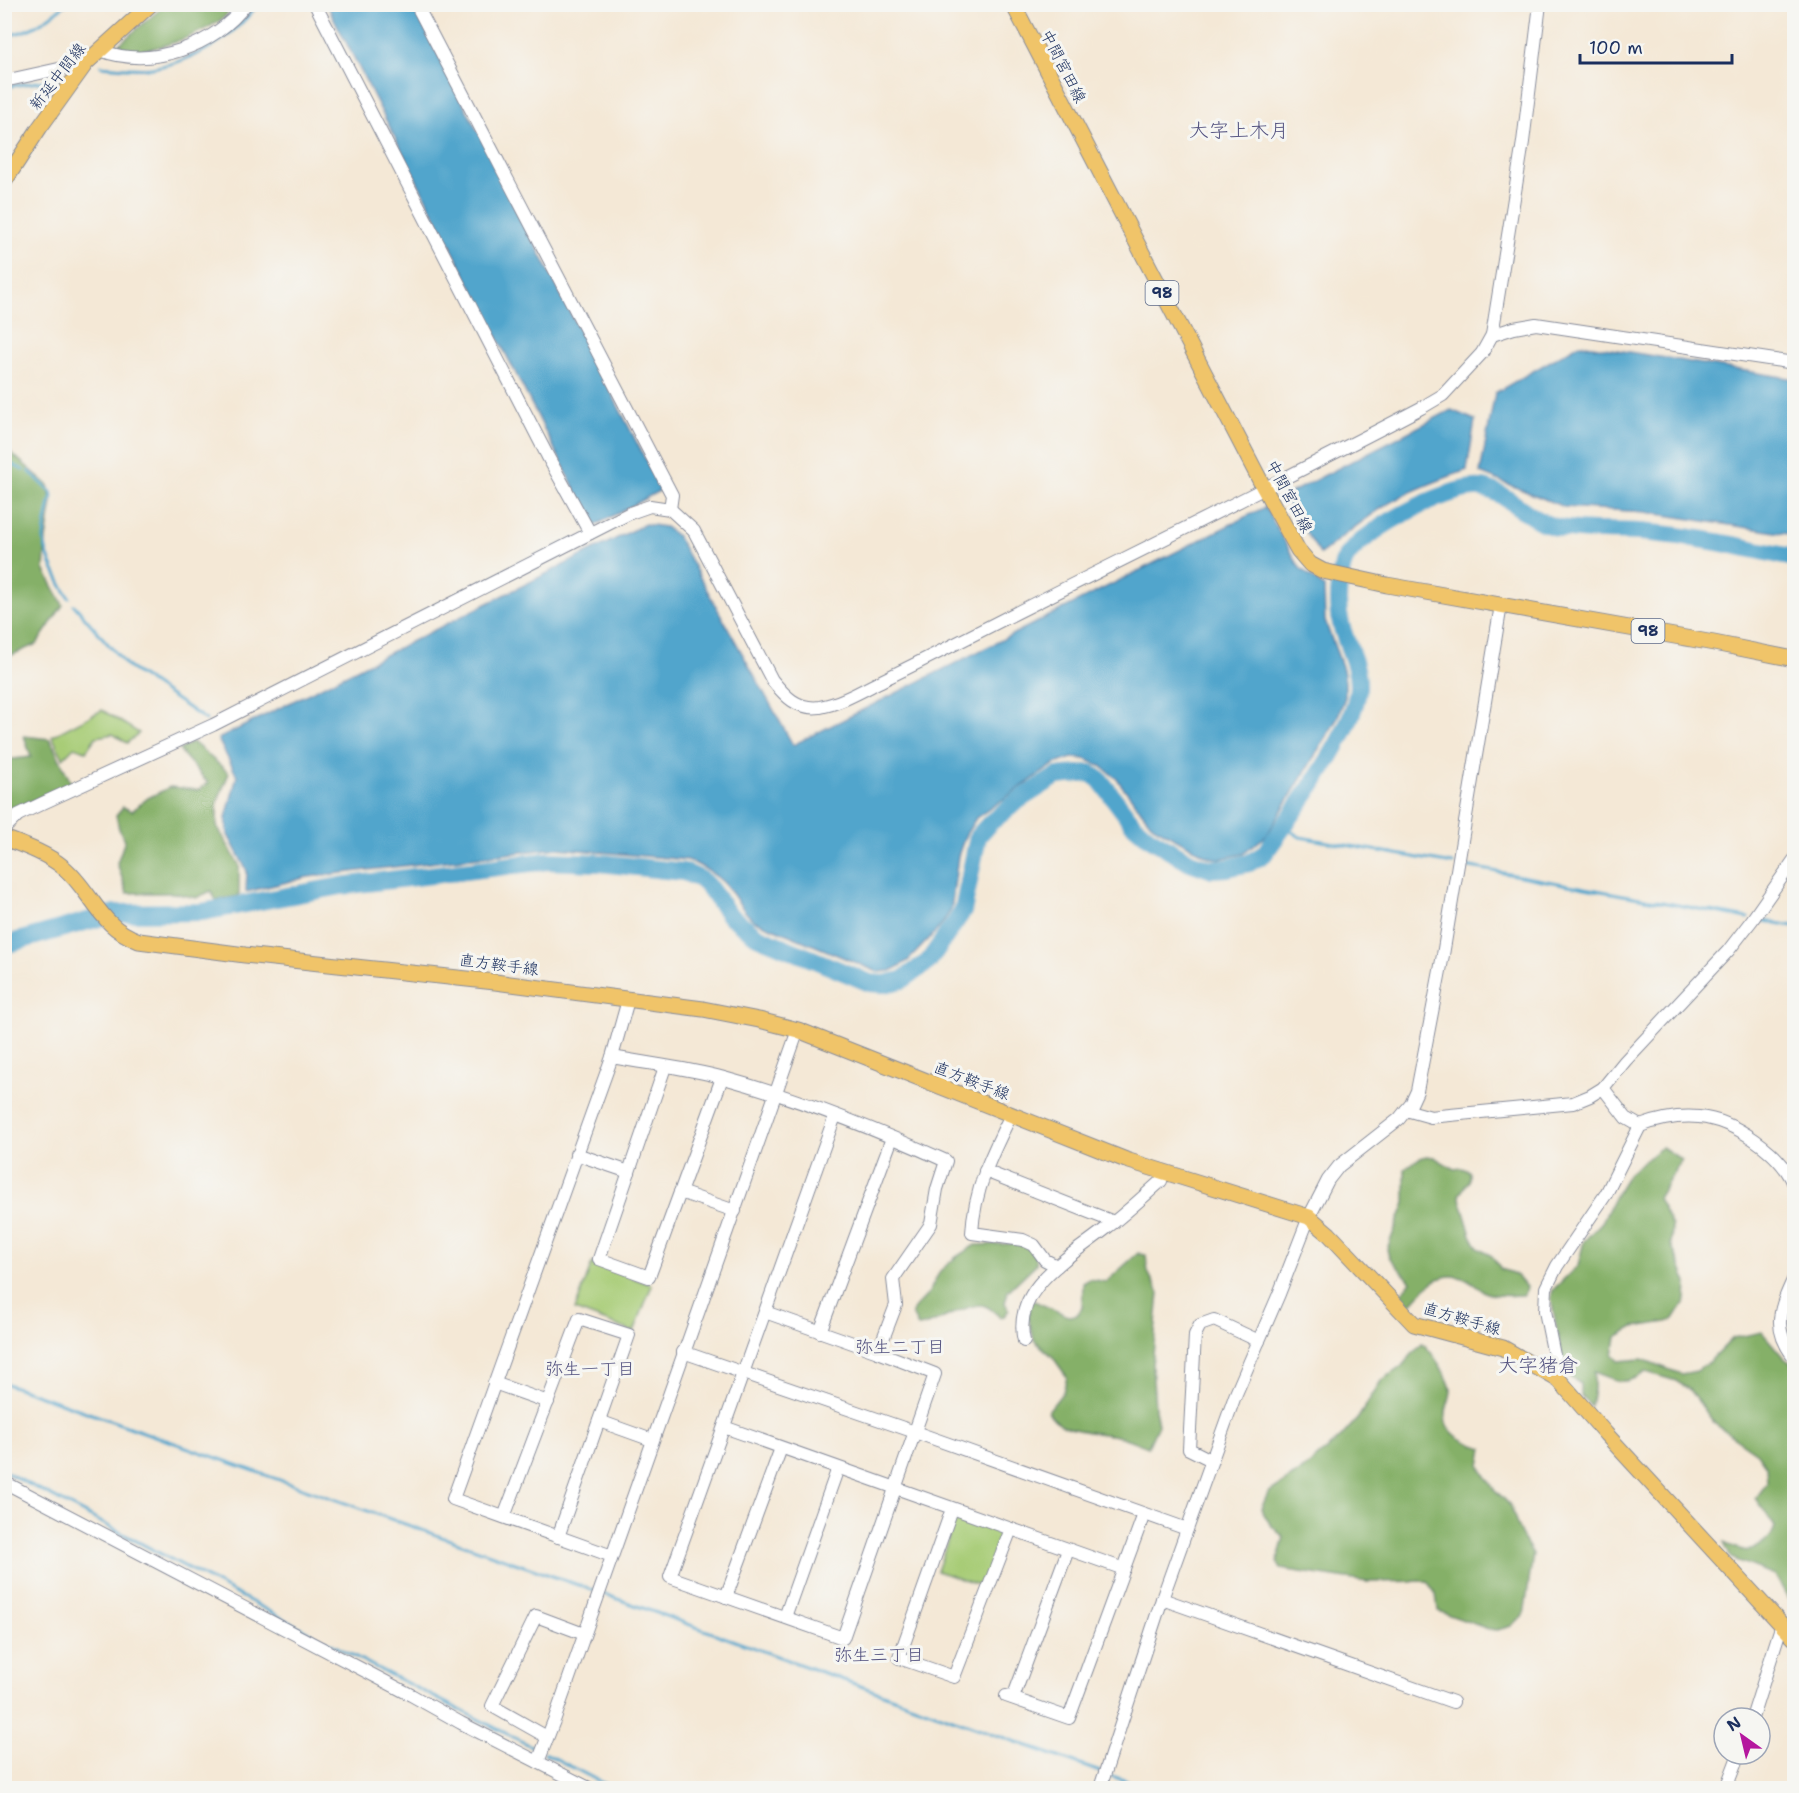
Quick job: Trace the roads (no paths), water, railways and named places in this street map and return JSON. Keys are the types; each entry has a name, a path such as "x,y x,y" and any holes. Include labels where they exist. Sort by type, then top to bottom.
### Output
{"main road":[{"name":"新延中間線","path":"4,182 86,63 151,4"},
{"name":"中間宮田線","path":"1012,4 1264,488 1298,550 1310,564 1323,571 1387,585 1794,659"},
{"name":"直方鞍手線","path":"4,838 42,853 63,867 76,879 110,924 125,935 139,941 484,980 703,1009 759,1020 798,1030 1126,1160 1309,1217 1329,1234 1414,1324 1503,1348 1559,1380 1789,1632"}],"street":[{"path":"100,50 110,54 147,57 176,51 216,34 226,27 246,4"},
{"path":"315,4 548,457 590,534"},
{"path":"416,4 672,495 670,509"},
{"path":"4,828 18,815 43,802 213,725 630,513 650,506 670,509 694,531 772,680 787,698 800,706 819,707 840,701 902,671 1348,446 1443,395 1482,353 1492,335 1523,142 1540,4"},
{"path":"4,81 86,63"},
{"path":"1492,335 1536,324 1794,363"},
{"path":"1103,1778 1211,1460 1309,1217 1328,1180 1339,1166 1399,1119 1416,1091 1501,605"},
{"path":"1406,1110 1431,1117 1573,1103 1604,1088 1625,1061 1709,973 1754,918 1794,860"},
{"path":"612,1556 453,1498 612,1057 628,1000"},
{"path":"538,1762 798,1030"},
{"path":"612,1057 722,1078 775,1093 946,1161 937,1189 931,1224 893,1279 896,1305 878,1352"},
{"path":"665,1067 599,1259 649,1277 722,1078"},
{"path":"1604,1088 1626,1118 1640,1126 1679,1117 1701,1117 1729,1125 1761,1144 1790,1174 1794,1184"},
{"path":"1011,1115 985,1171 973,1212 972,1233 1023,1240 1034,1245 1045,1260 1057,1266"},
{"path":"765,1312 935,1374 843,1638 670,1577 835,1116"},
{"path":"1559,1380 1545,1311 1546,1288 1557,1266 1606,1194 1640,1126"},
{"path":"820,1332 892,1138"},
{"path":"576,1154 629,1172"},
{"path":"985,1171 1114,1222"},
{"path":"1024,1341 1021,1329 1028,1298 1046,1274 1114,1222 1161,1181 1163,1171"},
{"path":"680,1192 735,1212"},
{"path":"1794,1278 1780,1314 1779,1329 1785,1345 1794,1357"},
{"path":"504,1517 579,1319 629,1335 558,1537"},
{"path":"1211,1460 1189,1449 1195,1335 1200,1326 1214,1320 1258,1341"},
{"path":"683,1353 915,1432 1187,1529"},
{"path":"494,1383 548,1402"},
{"path":"599,1421 652,1440"},
{"path":"724,1427 1124,1569"},
{"path":"726,1597 781,1448"},
{"path":"785,1617 838,1468"},
{"path":"4,1482 589,1788"},
{"path":"952,1509 899,1658 943,1674 954,1677 1011,1529"},
{"path":"1068,1550 1009,1697 1069,1718 1144,1514"},
{"path":"1162,1599 1453,1702"},
{"path":"547,1737 492,1706 536,1616 584,1634"},
{"path":"1756,1706 1780,1630 1789,1632"},
{"path":"1726,1788 1734,1766"}],"water":[{"path":"327,5 413,5 661,490 594,526"},
{"path":"1580,344 1794,379 1794,535 1645,512 1564,507 1480,473 1495,393"},
{"path":"1451,410 1475,420 1467,470 1393,501 1320,554 1285,500 1290,493"},
{"path":"1265,507 1300,568 1324,587 1325,621 1343,669 1345,697 1337,719 1267,835 1243,854 1219,859 1209,857 1153,826 1116,778 1101,766 1085,759 1072,758 1055,764 976,818 965,836 958,856 951,910 940,927 908,961 891,971 878,972 753,920 720,879 688,860 557,848 308,877 246,892 247,871 228,835 226,818 237,776 218,739 645,524 665,527 677,536 793,745"}],"waterway":[{"path":"4,36 31,28 66,4"},
{"path":"101,66 146,69 183,60 198,54 224,38 237,28 258,4"},
{"path":"4,87 59,79"},
{"path":"4,460 23,470"},
{"path":"29,471 51,492 45,530 45,547 50,562 69,598"},
{"path":"4,945 116,913 202,912 341,886 547,861 600,863 684,872 700,879 709,887 729,915 757,936 870,983 884,984 902,980 928,962 963,911 978,836 991,822 1019,800 1057,776 1090,773 1100,780 1133,824 1148,837 1190,862 1210,869 1227,868 1249,863 1264,854 1336,748 1355,703 1357,677 1338,610 1343,565 1350,553 1363,540 1403,514 1425,503 1466,489 1480,488 1508,499 1536,519 1556,527 1687,537 1794,558"},
{"path":"74,605 128,667 206,720"},
{"path":"1283,826 1300,837 1453,864"},
{"path":"1460,865 1748,918"},
{"path":"1758,920 1794,926"},
{"path":"4,1383 598,1592"},
{"path":"4,1471 373,1666 539,1750"},
{"path":"604,1594 1100,1772"},
{"path":"545,1753 612,1788"},
{"path":"1106,1774 1147,1788"}],"district":[{"name":"大字上木月","path":"1239,130"},
{"name":"弥生二丁目","path":"900,1347"},
{"name":"大字猪倉","path":"1538,1365"},
{"name":"弥生一丁目","path":"590,1369"},
{"name":"弥生三丁目","path":"879,1655"}]}
